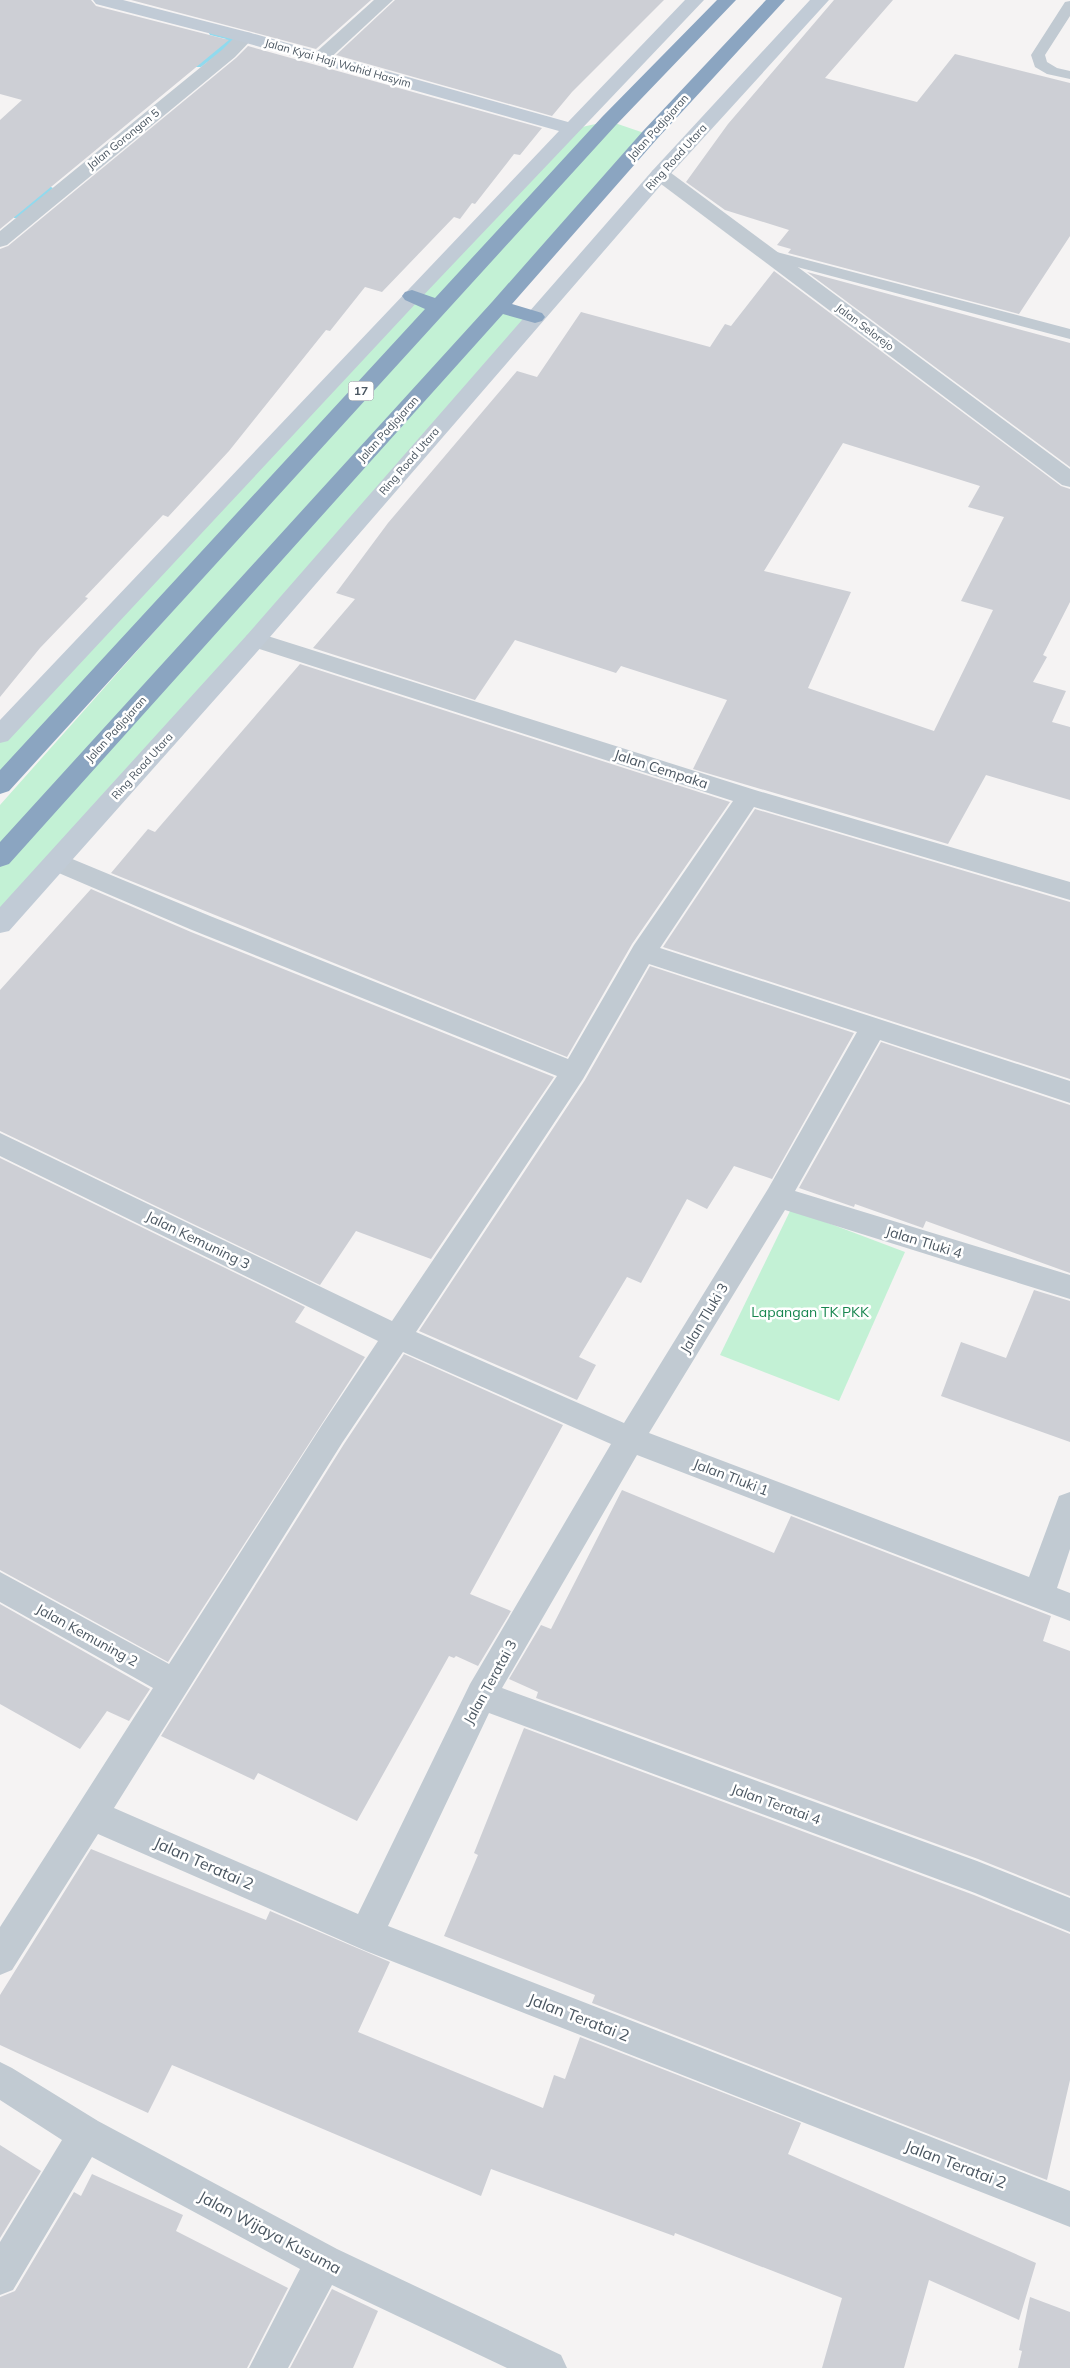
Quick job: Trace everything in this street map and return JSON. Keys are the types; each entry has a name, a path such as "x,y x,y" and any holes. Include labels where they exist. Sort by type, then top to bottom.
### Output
{"highway":[{"name":"17","path":"0,785 608,121 727,0"},
{"name":"Jalan Padjajaran","path":"0,858 499,306 650,135 776,0"},
{"path":"412,296 438,307"},
{"path":"499,306 535,317"}],"street":[{"name":"Jalan Kyai Haji Wahid Hasyim","path":"102,0 246,37 573,129"},
{"path":"320,58 384,0"},
{"path":"0,735 412,296 695,0"},
{"name":"Ring Road Utara","path":"0,924 255,640 660,174 820,0"},
{"name":"Jalan Gorongan 5","path":"4,233 229,54 246,37"},
{"name":"Jalan Selorejo","path":"660,174 1070,480"},
{"name":"Jalan Cempaka","path":"255,640 748,797 1070,890"},
{"path":"0,1958 396,1336 574,1072 643,952 748,797"},
{"path":"56,862 201,923 574,1072"},
{"path":"643,952 1070,1092"},
{"name":"Jalan Tluki 3","path":"630,1439 778,1197 874,1028"},
{"name":"Jalan Kemuning 3","path":"0,1144 396,1336"},
{"name":"Jalan Tluki 4","path":"778,1197 1070,1287"},
{"name":"Jalan Tluki 1","path":"396,1336 630,1439 1070,1607"},
{"name":"Jalan Teratai 3","path":"366,1934 481,1695 630,1439"},
{"path":"1039,1594 1070,1505"},
{"name":"Jalan Kemuning 2","path":"0,1586 175,1684"},
{"name":"Jalan Teratai 4","path":"481,1695 968,1874 1070,1915"},
{"name":"Jalan Teratai 2","path":"92,1814 366,1934 1070,2209"},
{"name":"Jalan Wijaya Kusuma","path":"0,2080 85,2134 324,2262 548,2368"},
{"path":"0,2276 85,2134"},
{"path":"268,2368 324,2262"}],"lane":[{"path":"1070,5 1064,25 1038,55 1040,64 1052,71 1070,75"},
{"path":"769,255 1070,334"}],"green space":[{"path":"609,121 650,135 0,854 0,805 573,161 0,786 0,737 573,129"},
{"path":"499,306 535,317 0,918 0,864"},
{"name":"Lapangan TK PKK","path":"791,1209 905,1252 839,1401 720,1355"}],"building":[{"path":"0,0 91,0 96,6 229,40 0,229 0,120 22,100 0,94"},
{"path":"131,0 371,0 316,49"},
{"path":"395,0 664,0 572,92 552,116 336,55"},
{"path":"834,0 893,0 825,78 917,102 955,54 1070,83 1070,236 1019,314 788,253 791,249 777,245 789,230 725,210 686,182 728,124"},
{"path":"248,46 542,128 520,155 514,154 475,204 472,203 460,219 454,217 382,292 365,287 330,331 326,330 229,451 168,517 163,515 85,597 88,598 40,648 0,697 0,249 8,246 236,58"},
{"path":"774,271 1061,486 1070,489 1070,602 1043,655 1047,657 1033,682 1066,691 1052,722 1070,727 1070,800 986,775 948,844 693,769 727,700 621,666 616,673 515,640 475,700 313,648 355,599 336,593 388,523 517,371 537,377 581,312 710,347 725,324 731,326","holes":["843,443 980,486 968,507 1004,517 961,601 993,610 934,731 808,688 851,592 764,571"]},
{"path":"807,272 1070,343 1070,467"},
{"path":"300,664 730,802 632,944 567,1057 111,873 148,829 155,832"},
{"path":"755,809 1070,902 1070,1079 663,947"},
{"path":"91,889 191,932 554,1077 431,1259 356,1231 320,1285 0,1131 0,990"},
{"path":"650,966 854,1033 772,1179 734,1166 707,1209 687,1199 641,1283 627,1277 579,1357 596,1365 577,1400 419,1331 585,1080"},
{"path":"881,1042 1070,1105 1070,1273 926,1221 923,1228 855,1204 854,1207 799,1188"},
{"path":"0,1158 305,1307 295,1322 365,1357 168,1662 0,1570"},
{"path":"1034,1290 1070,1301 1070,1442 941,1396 961,1342 1006,1358"},
{"path":"404,1354 563,1425 470,1594 511,1611 478,1666 456,1656 454,1658 449,1656 357,1821 258,1773 254,1780 161,1736 344,1444"},
{"path":"622,1490 774,1553 791,1516 1051,1616 1043,1641 1070,1651 1070,1896 978,1859 536,1698 538,1692 509,1679 541,1625 551,1629"},
{"path":"0,1604 150,1689 129,1721 107,1711 80,1749 0,1704"},
{"path":"524,1728 974,1895 1070,1934 1070,2080 1047,2180 592,2003 595,1995 444,1936 478,1855 474,1853"},
{"path":"91,1849 266,1920 270,1911 390,1962 358,2032 543,2108 554,2075 565,2079 580,2037 801,2123 788,2154 1036,2263 1019,2320 929,2280 904,2368 822,2368 842,2298 675,2233 674,2236 491,2169 481,2196 172,2065 148,2113 0,2045 0,1995"},
{"path":"0,2145 41,2171 0,2238"},
{"path":"92,2174 183,2215 176,2231 288,2288 247,2368 0,2368 0,2297 15,2291 74,2192 81,2196"},
{"path":"332,2289 378,2311 353,2368 290,2368"},
{"path":"1030,2297 1070,2312 1070,2368 1018,2368 1022,2351 1019,2350"}],"waterway":[{"path":"197,65 234,38 214,33"},
{"path":"18,216 47,188"}]}
